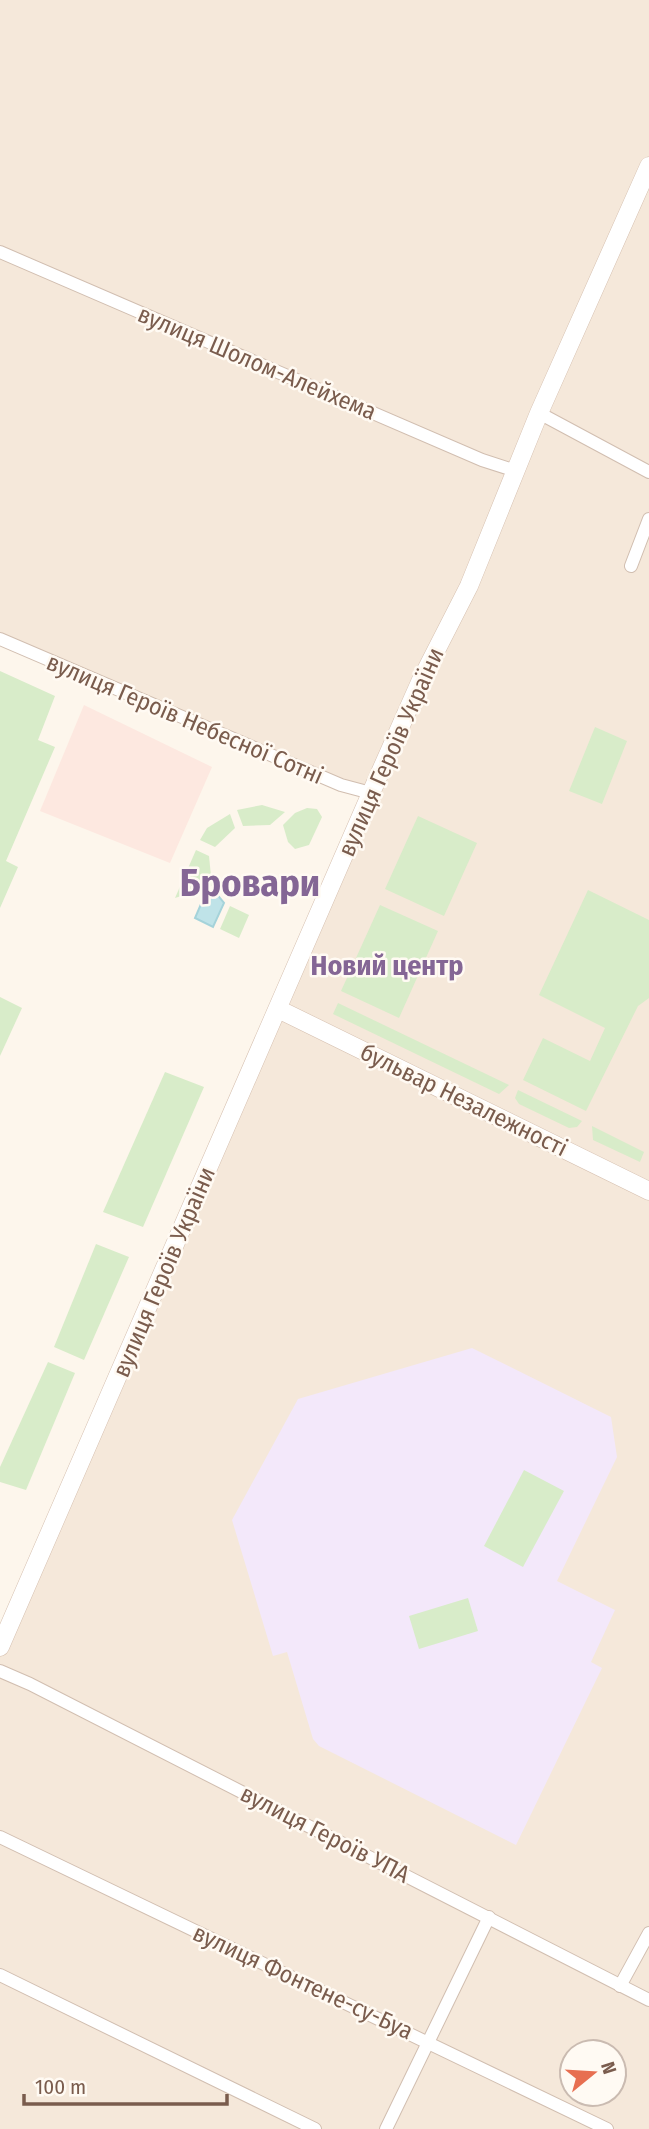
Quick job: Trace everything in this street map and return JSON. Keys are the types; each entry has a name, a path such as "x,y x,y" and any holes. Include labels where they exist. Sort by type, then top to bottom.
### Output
{"main road":[{"name":"вулиця Героїв України","path":"0,1647 55,1516 108,1404 371,793 421,680 473,577 539,413 649,166"},
{"name":"бульвар Незалежності","path":"278,1009 649,1191"}],"street":[{"name":"вулиця Шолом-Алейхема","path":"0,252 482,460 516,471"},
{"path":"539,413 649,472"},
{"path":"631,566 649,519"},
{"name":"вулиця Героїв Небесної Сотні","path":"0,639 341,785 371,793"},
{"name":"вулиця Героїв УПА","path":"0,1671 649,2000"},
{"name":"вулиця Фонтене-су-Буа","path":"0,1837 607,2129"},
{"path":"386,2129 488,1917"},
{"path":"620,1986 649,1933"},
{"path":"0,1975 315,2129"}],"shaded area":[{"path":"0,0 649,0 649,2129 0,2129 0,1647 371,793 0,639"},
{"path":"84,705 212,767 170,863 40,811"},
{"path":"472,1348 611,1417 617,1457 557,1581 615,1610 591,1662 602,1668 516,1845 319,1746 313,1739 287,1652 273,1656 232,1520 298,1399"}],"green space":[{"path":"0,671 55,696 38,740 55,747 6,861 18,867 0,908"},
{"path":"595,727 627,741 602,804 569,791"},
{"path":"262,805 285,812 270,825 243,826 237,810"},
{"path":"307,808 317,809 322,817 309,845 295,849 288,842 283,825 295,813"},
{"path":"230,814 235,828 215,847 200,840 207,828"},
{"path":"418,816 477,843 444,916 385,889"},
{"path":"196,850 209,856 212,886 175,898"},
{"path":"588,890 649,920 649,998 638,1006 586,1111 523,1080 543,1038 590,1061 605,1028 539,995"},
{"path":"380,905 438,931 399,1018 341,991"},
{"path":"230,906 249,915 239,938 220,929"},
{"path":"0,997 22,1008 0,1056"},
{"path":"338,1003 509,1085 499,1094 333,1014"},
{"path":"165,1072 204,1087 143,1227 103,1212"},
{"path":"518,1090 582,1121 577,1127 569,1128 519,1104 515,1098"},
{"path":"592,1126 644,1152 640,1162 593,1140"},
{"path":"96,1244 129,1257 84,1360 54,1347"},
{"path":"48,1362 75,1373 26,1490 0,1482 0,1467"},
{"path":"524,1470 564,1491 523,1567 484,1546"},
{"path":"468,1598 478,1631 419,1649 409,1616"}],"water":[{"path":"216,893 224,903 213,927 195,918 204,897"}],"district":[{"name":"Бровари","path":"250,883"},
{"name":"Новий центр","path":"387,965"}]}
